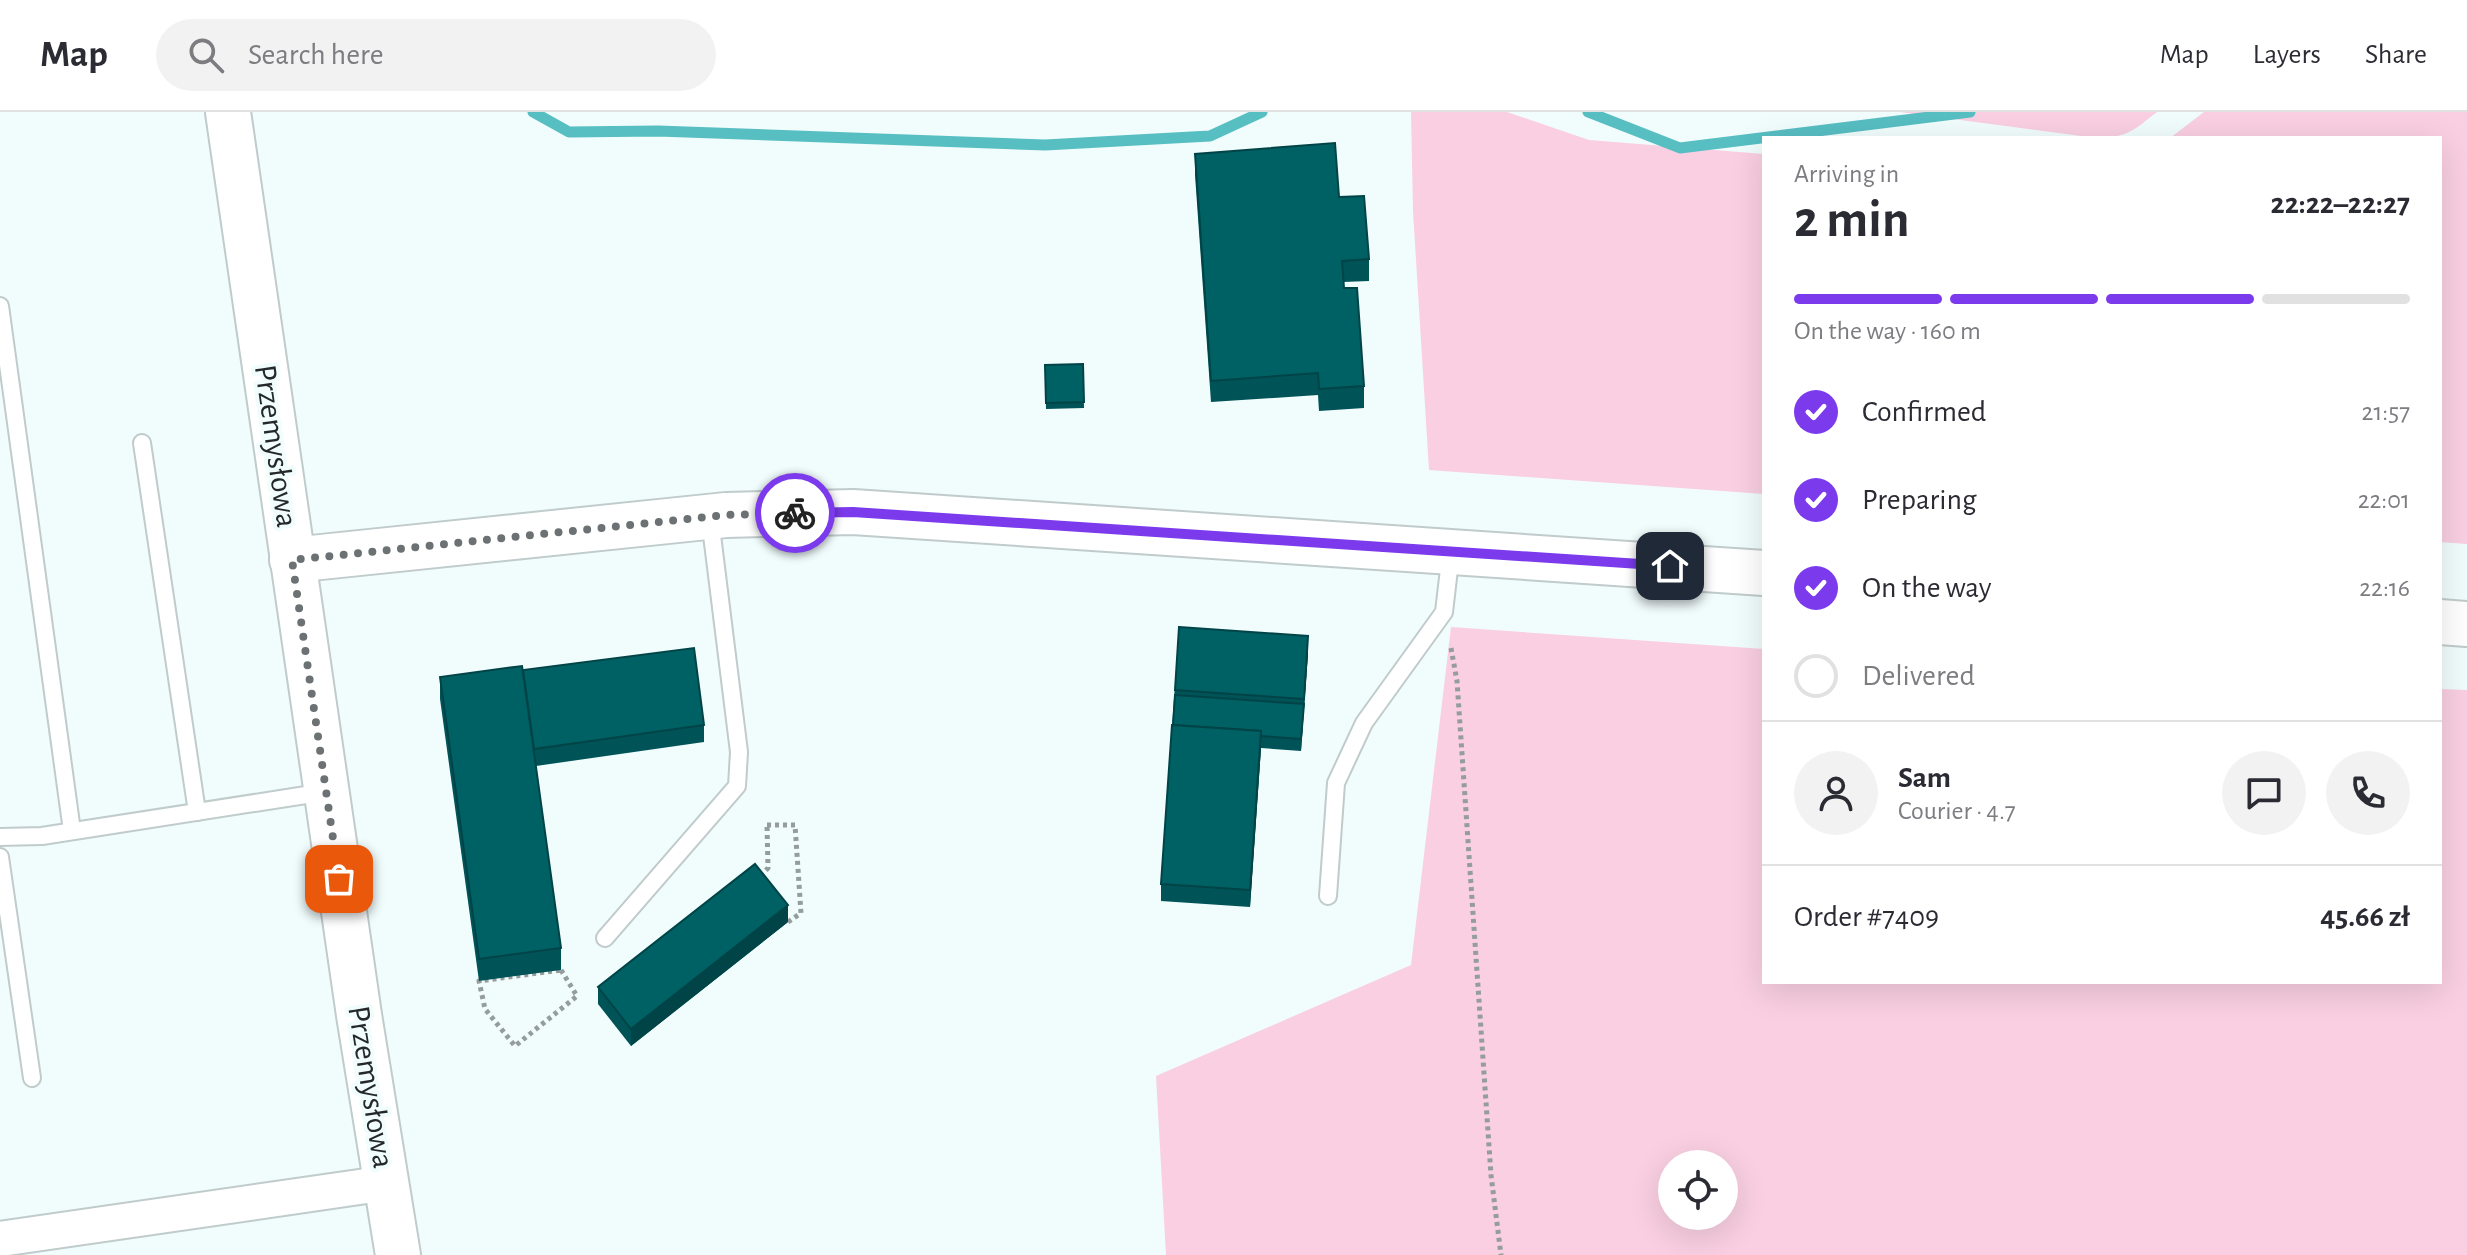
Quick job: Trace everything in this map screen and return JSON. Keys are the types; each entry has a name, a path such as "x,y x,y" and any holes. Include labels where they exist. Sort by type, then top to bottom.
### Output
{"street":[{"name":"Przemysłowa","path":"228,112 292,560 398,1255"},
{"path":"292,560 710,517 853,512 1762,573"},
{"path":"2442,622 2467,624"},
{"path":"0,1239 387,1183"}],"lane":[{"path":"0,306 72,831"},
{"path":"142,443 197,812"},
{"path":"605,938 737,786 739,752 710,517"},
{"path":"1328,896 1336,783 1364,723 1444,612 1451,550"},
{"path":"0,837 42,836 327,792"},
{"path":"0,857 32,1078"}],"path":[{"path":"1444,612 1457,681 1491,1175 1501,1255"},
{"path":"767,825 795,825 801,913 788,922 755,881 768,868 767,825"},
{"path":"561,970 577,996 515,1046 485,1009 479,981 561,970"}],"shaded area":[{"path":"1411,112 1507,112 1589,140 1762,154 1762,494 1429,470 1413,211"},
{"path":"1900,112 2157,112 2130,132 2115,136 2081,136"},
{"path":"2204,112 2467,112 2467,544 2442,542 2442,136 2173,136"},
{"path":"1451,627 1762,649 1762,984 2442,984 2442,689 2467,690 2467,1255 1166,1255 1156,1076 1411,965"}],"building":[{"path":"1335,143 1339,197 1364,196 1369,259 1342,261 1344,288 1357,288 1364,386 1319,389 1318,373 1211,381 1195,154"},
{"path":"1083,364 1084,402 1046,403 1045,365"},
{"path":"1179,627 1308,636 1304,699 1175,690"},
{"path":"694,648 704,725 534,749 523,670"},
{"path":"522,666 561,948 479,959 440,677"},
{"path":"1175,695 1304,704 1301,739 1261,736 1261,731 1173,725"},
{"path":"1172,725 1261,731 1250,890 1161,884"},
{"path":"755,864 788,905 631,1029 598,987"}],"waterway":[{"path":"533,112 569,132 658,131 1045,145 1210,136 1262,112"},
{"path":"1588,112 1680,148 1762,138"},
{"path":"1777,136 1970,112"}],"way so far":[{"path":"339,879 292,560 726,515 795,513"}],"route":[{"path":"795,513 853,512 1670,566"}]}
